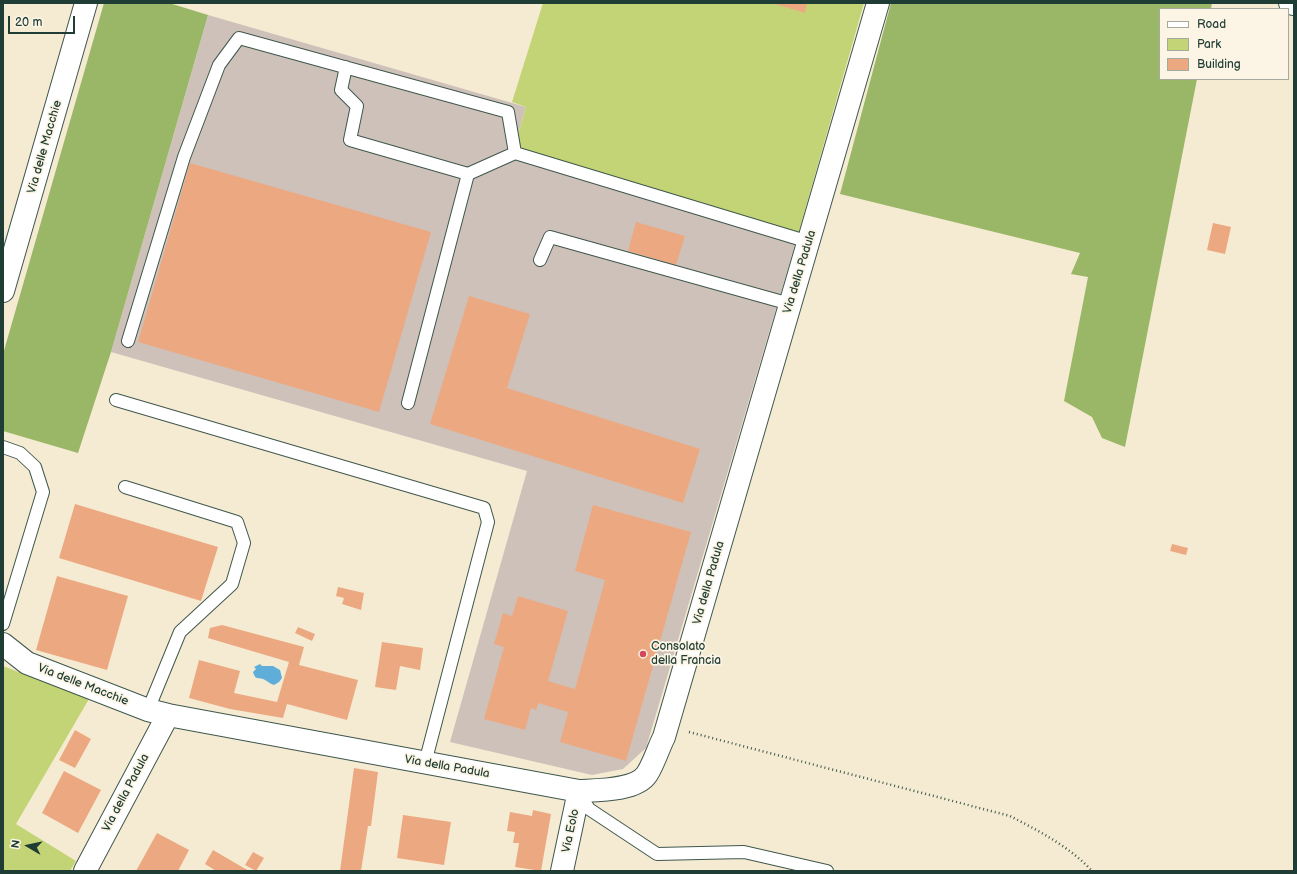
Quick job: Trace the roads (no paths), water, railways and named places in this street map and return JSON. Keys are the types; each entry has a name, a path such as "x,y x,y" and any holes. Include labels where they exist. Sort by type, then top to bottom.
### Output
{"street":[{"name":"Via delle Macchie","path":"3,291 86,3"},
{"name":"Via della Padula","path":"85,871 158,712 579,792 622,787 641,780 647,774 667,726 878,3"},
{"path":"1290,3 1294,4"},
{"name":"Via delle Macchie","path":"3,644 27,663 158,712"},
{"name":"Via Eolo","path":"562,871 579,792"}],"lane":[{"path":"128,341 184,157 219,66 239,38 508,112 515,153"},
{"path":"346,67 341,90 357,106 350,140 468,174 515,153 809,242"},
{"path":"408,402 468,174"},
{"path":"540,260 550,237 790,304"},
{"path":"116,400 484,508 488,522 425,763"},
{"path":"3,447 20,453 35,467 42,492 3,624"},
{"path":"125,488 236,522 244,543 232,584 180,632 158,712"},
{"path":"579,792 589,809 657,854 744,852 827,871"}],"water":[{"path":"260,664 262,666 273,666 280,670 282,678 279,682 274,685 263,679 255,677 253,672 256,669 254,667"}],"place":[{"name":"Consolato della Francia","path":"643,654"}]}
